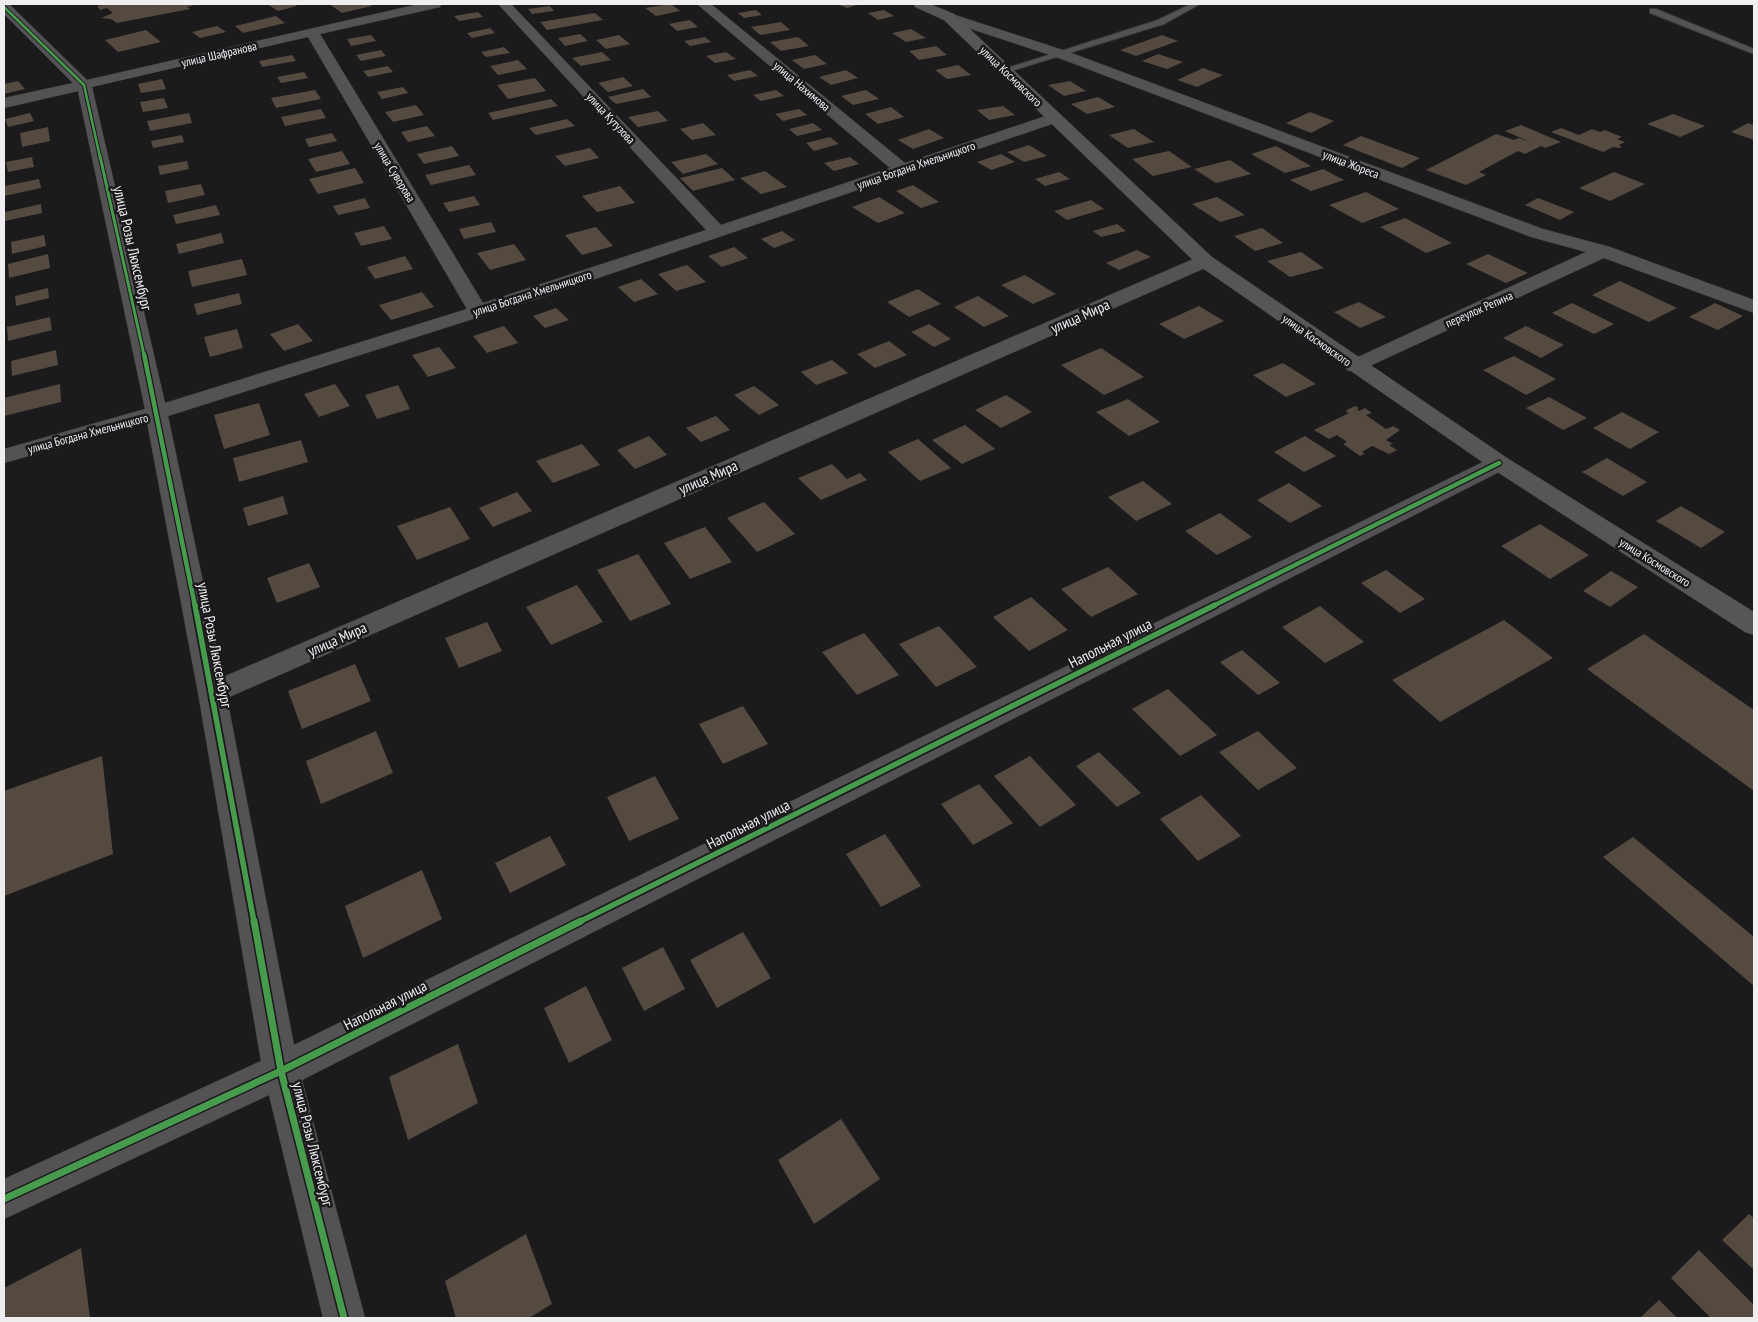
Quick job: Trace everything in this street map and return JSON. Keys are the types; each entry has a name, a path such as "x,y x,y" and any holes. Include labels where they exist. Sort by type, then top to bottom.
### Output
{"main road":[{"name":"улица Космовского","path":"920,4 949,17 1204,261 1354,366 1499,462 1754,625"}],"street":[{"name":"улица Шафранова","path":"4,103 434,4"},
{"name":"улица Кутузова","path":"504,4 718,232"},
{"name":"улица Нахимова","path":"702,4 902,169"},
{"path":"4,7 84,86"},
{"name":"улица Жореса","path":"949,17 1061,54 1536,233 1603,251 1754,307"},
{"name":"улица Суворова","path":"312,32 478,311"},
{"name":"улица Розы Люксембург","path":"84,86 157,414 212,693 281,1071 344,1318"},
{"name":"улица Богдана Хмельницкого","path":"4,456 157,414 478,311 1055,118"},
{"name":"переулок Репина","path":"1354,366 1603,251"},
{"name":"улица Мира","path":"212,693 1204,261"},
{"name":"Напольная улица","path":"4,1199 281,1071 1499,462"}],"lane":[{"path":"1005,70 1161,22 1196,4"},
{"path":"1653,11 1754,52"}],"building":[{"path":"108,4 198,4 187,7 190,9 117,23 111,19 101,18 113,13 107,8 100,10 97,6"},
{"path":"267,4 294,4 297,6 278,11"},
{"path":"329,4 369,4 372,6 342,13"},
{"path":"671,4 680,11 656,16 645,8"},
{"path":"837,4 861,4 847,8"},
{"path":"550,6 554,11 532,14 528,9"},
{"path":"756,10 762,15 744,18 738,13"},
{"path":"884,10 894,16 878,20 868,13"},
{"path":"478,12 483,17 459,21 454,16"},
{"path":"595,13 603,20 547,30 540,22"},
{"path":"276,16 285,23 243,33 235,26"},
{"path":"690,20 698,27 677,31 669,24"},
{"path":"781,22 790,30 760,35 751,27"},
{"path":"217,26 226,32 200,38 192,32"},
{"path":"490,28 495,33 472,38 467,33"},
{"path":"911,29 926,38 906,42 892,33"},
{"path":"146,30 161,42 118,52 105,40"},
{"path":"580,34 588,41 565,46 558,38"},
{"path":"371,35 376,41 351,46 347,39"},
{"path":"619,35 630,44 606,49 596,40"},
{"path":"1162,35 1178,41 1136,56 1120,50"},
{"path":"705,37 711,42 690,46 684,41"},
{"path":"798,37 809,46 781,51 770,42"},
{"path":"936,46 947,55 919,60 909,51"},
{"path":"504,47 510,53 486,57 481,52"},
{"path":"381,50 386,56 361,61 356,55"},
{"path":"602,52 611,60 581,66 572,58"},
{"path":"726,52 736,59 715,63 706,56"},
{"path":"1158,54 1183,62 1167,69 1142,61"},
{"path":"292,55 296,61 262,67 259,61"},
{"path":"815,55 827,64 804,69 792,60"},
{"path":"518,60 527,69 498,75 490,66"},
{"path":"958,65 971,75 947,79 935,70"},
{"path":"388,66 393,72 368,77 363,71"},
{"path":"1203,68 1223,75 1197,87 1177,80"},
{"path":"750,70 758,76 734,81 727,75"},
{"path":"846,70 858,78 831,85 819,77"},
{"path":"304,72 308,78 281,83 277,77"},
{"path":"623,77 633,86 608,92 598,83"},
{"path":"535,78 546,91 508,99 497,85"},
{"path":"162,79 166,89 141,93 138,84"},
{"path":"18,81 25,89 4,94 4,84"},
{"path":"1070,81 1086,91 1064,96 1048,85"},
{"path":"403,87 408,93 382,99 377,92"},
{"path":"643,89 651,97 616,104 608,97"},
{"path":"315,90 321,99 276,108 271,98"},
{"path":"776,90 784,96 761,101 753,95"},
{"path":"866,90 879,99 853,105 841,96"},
{"path":"1098,97 1115,107 1087,114 1071,104"},
{"path":"164,98 168,108 143,112 140,102"},
{"path":"551,99 558,106 493,120 488,113"},
{"path":"416,105 424,115 393,122 385,112"},
{"path":"1003,106 1015,115 989,120 977,110"},
{"path":"891,107 904,117 878,124 865,114"},
{"path":"321,109 326,118 285,126 281,117"},
{"path":"799,109 807,115 783,121 775,114"},
{"path":"658,111 668,121 638,127 628,117"},
{"path":"1310,112 1334,121 1311,133 1286,123"},
{"path":"30,113 34,121 8,127 5,119"},
{"path":"189,113 192,123 150,131 147,121"},
{"path":"1673,114 1705,126 1680,137 1647,124"},
{"path":"567,119 575,126 536,135 529,128"},
{"path":"703,123 716,135 692,140 680,129"},
{"path":"813,123 822,130 797,136 789,129"},
{"path":"1748,123 1754,125 1754,140 1731,132"},
{"path":"1521,125 1561,142 1545,148 1541,146 1525,154 1518,151 1479,172 1486,175 1466,185 1426,170 1496,134 1514,140 1519,138 1532,143 1505,131"},
{"path":"427,126 435,136 408,142 401,132"},
{"path":"48,127 50,141 22,147 20,133"},
{"path":"1561,128 1579,135 1592,129 1600,132 1605,130 1622,137 1617,139 1625,142 1619,145 1622,147 1613,147 1603,152 1551,132"},
{"path":"929,129 944,138 913,149 898,140"},
{"path":"1134,129 1154,142 1128,148 1109,135"},
{"path":"332,133 337,141 309,147 305,139"},
{"path":"182,135 184,142 153,148 151,141"},
{"path":"1361,136 1420,158 1402,168 1343,145"},
{"path":"830,137 839,144 814,151 806,143"},
{"path":"1029,145 1047,156 1024,162 1007,152"},
{"path":"452,146 459,156 424,164 417,154"},
{"path":"1276,146 1311,166 1285,173 1251,154"},
{"path":"590,148 599,158 565,166 555,156"},
{"path":"342,151 350,164 316,172 308,159"},
{"path":"1169,151 1192,167 1153,176 1132,159"},
{"path":"706,154 718,164 683,174 671,162"},
{"path":"1001,154 1015,162 991,170 977,162"},
{"path":"32,157 34,167 8,172 6,162"},
{"path":"850,157 859,164 834,171 824,163"},
{"path":"1230,160 1251,174 1216,183 1194,169"},
{"path":"187,161 189,169 160,175 158,166"},
{"path":"469,165 476,175 431,185 425,175"},
{"path":"355,168 364,183 318,194 309,179"},
{"path":"722,168 735,180 693,191 680,178"},
{"path":"1323,169 1344,180 1311,191 1290,180"},
{"path":"765,171 787,187 761,194 740,178"},
{"path":"1059,172 1070,179 1045,186 1035,179"},
{"path":"1614,172 1645,184 1610,201 1579,188"},
{"path":"39,179 41,188 4,196 4,186"},
{"path":"201,184 205,195 168,203 165,191"},
{"path":"913,185 939,202 921,208 896,191"},
{"path":"620,186 635,203 597,212 582,196"},
{"path":"1366,192 1399,209 1362,223 1329,205"},
{"path":"474,196 480,205 449,212 443,203"},
{"path":"879,197 905,213 878,223 852,207"},
{"path":"1217,197 1245,215 1220,222 1192,204"},
{"path":"365,198 370,208 338,215 333,206"},
{"path":"1538,198 1574,212 1560,220 1525,205"},
{"path":"1091,200 1104,209 1067,220 1054,211"},
{"path":"41,204 42,213 5,221 5,212"},
{"path":"216,205 220,215 176,224 173,215"},
{"path":"1405,218 1452,243 1426,253 1380,227"},
{"path":"491,222 496,232 464,239 459,229"},
{"path":"1117,224 1126,231 1101,237 1093,231"},
{"path":"384,226 392,239 361,246 354,233"},
{"path":"596,227 613,246 582,255 565,235"},
{"path":"1262,228 1283,243 1255,251 1234,236"},
{"path":"782,231 795,240 774,248 761,239"},
{"path":"221,233 224,243 179,254 176,244"},
{"path":"44,235 46,246 12,254 11,242"},
{"path":"514,244 526,260 490,270 477,253"},
{"path":"734,247 748,258 722,267 708,256"},
{"path":"1137,250 1151,257 1119,270 1106,263"},
{"path":"1301,252 1324,268 1290,277 1267,261"},
{"path":"48,254 50,268 9,278 8,264"},
{"path":"1488,254 1528,273 1506,283 1466,264"},
{"path":"405,256 413,269 375,279 367,267"},
{"path":"242,259 247,275 192,287 188,271"},
{"path":"687,265 706,282 676,291 658,274"},
{"path":"1025,275 1056,294 1033,304 1001,285"},
{"path":"641,279 658,294 634,302 618,287"},
{"path":"1620,281 1677,308 1649,322 1592,295"},
{"path":"48,288 49,298 16,306 15,296"},
{"path":"918,289 941,304 909,317 887,302"},
{"path":"422,292 434,307 391,320 379,305"},
{"path":"239,293 242,304 197,315 194,304"},
{"path":"978,296 1009,316 984,327 954,307"},
{"path":"1359,302 1386,317 1360,328 1334,312"},
{"path":"1572,303 1614,324 1594,334 1552,313"},
{"path":"1715,303 1743,316 1718,330 1689,317"},
{"path":"1199,306 1224,321 1184,339 1159,324"},
{"path":"556,308 569,320 545,328 533,316"},
{"path":"50,317 52,330 8,341 7,327"},
{"path":"298,324 313,341 284,351 270,334"},
{"path":"929,324 951,339 934,347 911,332"},
{"path":"504,326 518,343 487,353 473,336"},
{"path":"1526,326 1564,345 1541,358 1503,338"},
{"path":"237,329 243,348 210,357 204,337"},
{"path":"889,341 907,355 875,368 857,354"},
{"path":"439,347 456,368 428,377 412,355"},
{"path":"1101,348 1144,377 1104,395 1061,365"},
{"path":"56,350 58,365 12,376 11,361"},
{"path":"1514,356 1556,379 1526,395 1483,370"},
{"path":"832,360 848,373 816,385 801,372"},
{"path":"1283,363 1316,384 1286,397 1253,375"},
{"path":"60,384 61,402 4,416 4,398"},
{"path":"335,384 350,406 319,417 304,394"},
{"path":"398,385 410,409 377,419 365,395"},
{"path":"754,386 779,405 759,415 734,395"},
{"path":"1006,395 1032,412 1001,428 975,410"},
{"path":"1549,397 1587,418 1563,430 1526,408"},
{"path":"1128,399 1160,422 1129,436 1096,412"},
{"path":"259,403 270,435 224,449 214,415"},
{"path":"1355,406 1359,408 1357,409 1359,411 1365,408 1372,413 1366,415 1386,429 1393,426 1400,430 1386,440 1393,444 1389,445 1397,450 1389,454 1372,446 1362,452 1365,454 1360,456 1343,444 1347,442 1337,435 1329,439 1314,430 1349,413 1345,411"},
{"path":"1622,412 1659,432 1630,449 1593,428"},
{"path":"716,416 730,430 701,442 686,428"},
{"path":"965,425 995,449 962,464 932,440"},
{"path":"649,436 667,455 635,469 617,450"},
{"path":"1305,436 1336,456 1304,472 1274,452"},
{"path":"918,439 951,468 920,481 888,452"},
{"path":"301,440 308,462 239,482 233,458"},
{"path":"582,444 600,465 553,483 536,461"},
{"path":"1607,458 1647,482 1623,496 1582,472"},
{"path":"832,464 847,479 860,473 867,480 821,500 798,478"},
{"path":"1143,481 1172,504 1136,521 1108,497"},
{"path":"1289,483 1322,506 1290,523 1257,500"},
{"path":"517,492 532,511 493,527 479,508"},
{"path":"283,496 288,514 248,526 243,508"},
{"path":"764,502 795,534 757,552 727,518"},
{"path":"1681,506 1725,532 1701,548 1656,521"},
{"path":"450,507 470,539 417,560 397,526"},
{"path":"1220,513 1252,537 1217,555 1185,531"},
{"path":"1540,524 1589,555 1550,579 1501,546"},
{"path":"705,527 732,562 690,579 664,543"},
{"path":"638,554 671,604 630,621 597,570"},
{"path":"309,563 320,587 277,603 267,578"},
{"path":"1108,567 1138,594 1091,617 1061,589"},
{"path":"1386,570 1425,599 1400,613 1361,583"},
{"path":"1611,571 1638,587 1610,607 1583,591"},
{"path":"577,585 603,622 551,645 526,607"},
{"path":"1031,597 1068,630 1029,651 993,617"},
{"path":"1320,606 1364,642 1325,663 1282,627"},
{"path":"1504,620 1553,658 1440,722 1392,680"},
{"path":"487,622 502,651 459,668 445,638"},
{"path":"939,626 977,667 936,687 899,644"},
{"path":"864,633 899,675 857,695 822,652"},
{"path":"1644,634 1754,710 1754,791 1587,669"},
{"path":"1242,650 1280,683 1258,695 1220,662"},
{"path":"355,664 371,701 302,729 288,691"},
{"path":"1168,689 1217,735 1180,756 1132,709"},
{"path":"743,706 768,744 723,764 699,724"},
{"path":"376,731 393,773 321,804 306,761"},
{"path":"1258,731 1297,768 1258,790 1219,752"},
{"path":"1099,752 1141,793 1117,807 1076,766"},
{"path":"102,756 113,854 4,896 4,791"},
{"path":"1030,756 1076,805 1040,827 994,776"},
{"path":"655,776 679,819 629,841 607,797"},
{"path":"979,784 1013,823 973,845 941,804"},
{"path":"1201,795 1241,836 1198,861 1160,819"},
{"path":"885,834 921,886 881,907 846,854"},
{"path":"550,836 566,865 510,893 495,863"},
{"path":"1633,837 1754,937 1754,986 1603,857"},
{"path":"422,870 442,919 363,958 345,906"},
{"path":"743,932 771,978 717,1008 690,960"},
{"path":"663,947 685,989 644,1011 622,968"},
{"path":"586,986 612,1040 569,1063 544,1008"},
{"path":"458,1044 478,1103 408,1140 389,1077"},
{"path":"841,1119 880,1179 814,1224 778,1160"},
{"path":"1749,1214 1754,1218 1754,1270 1722,1240"},
{"path":"526,1234 552,1304 529,1318 456,1318 445,1281"},
{"path":"81,1248 90,1318 4,1318 4,1288"},
{"path":"1699,1250 1754,1305 1754,1318 1711,1318 1671,1278"},
{"path":"1659,1300 1677,1318 1640,1318"}],"cycle path":[{"path":"4,7 84,85 157,414 212,693 281,1071 344,1318"},
{"path":"4,1199 281,1071 1499,463"}]}
